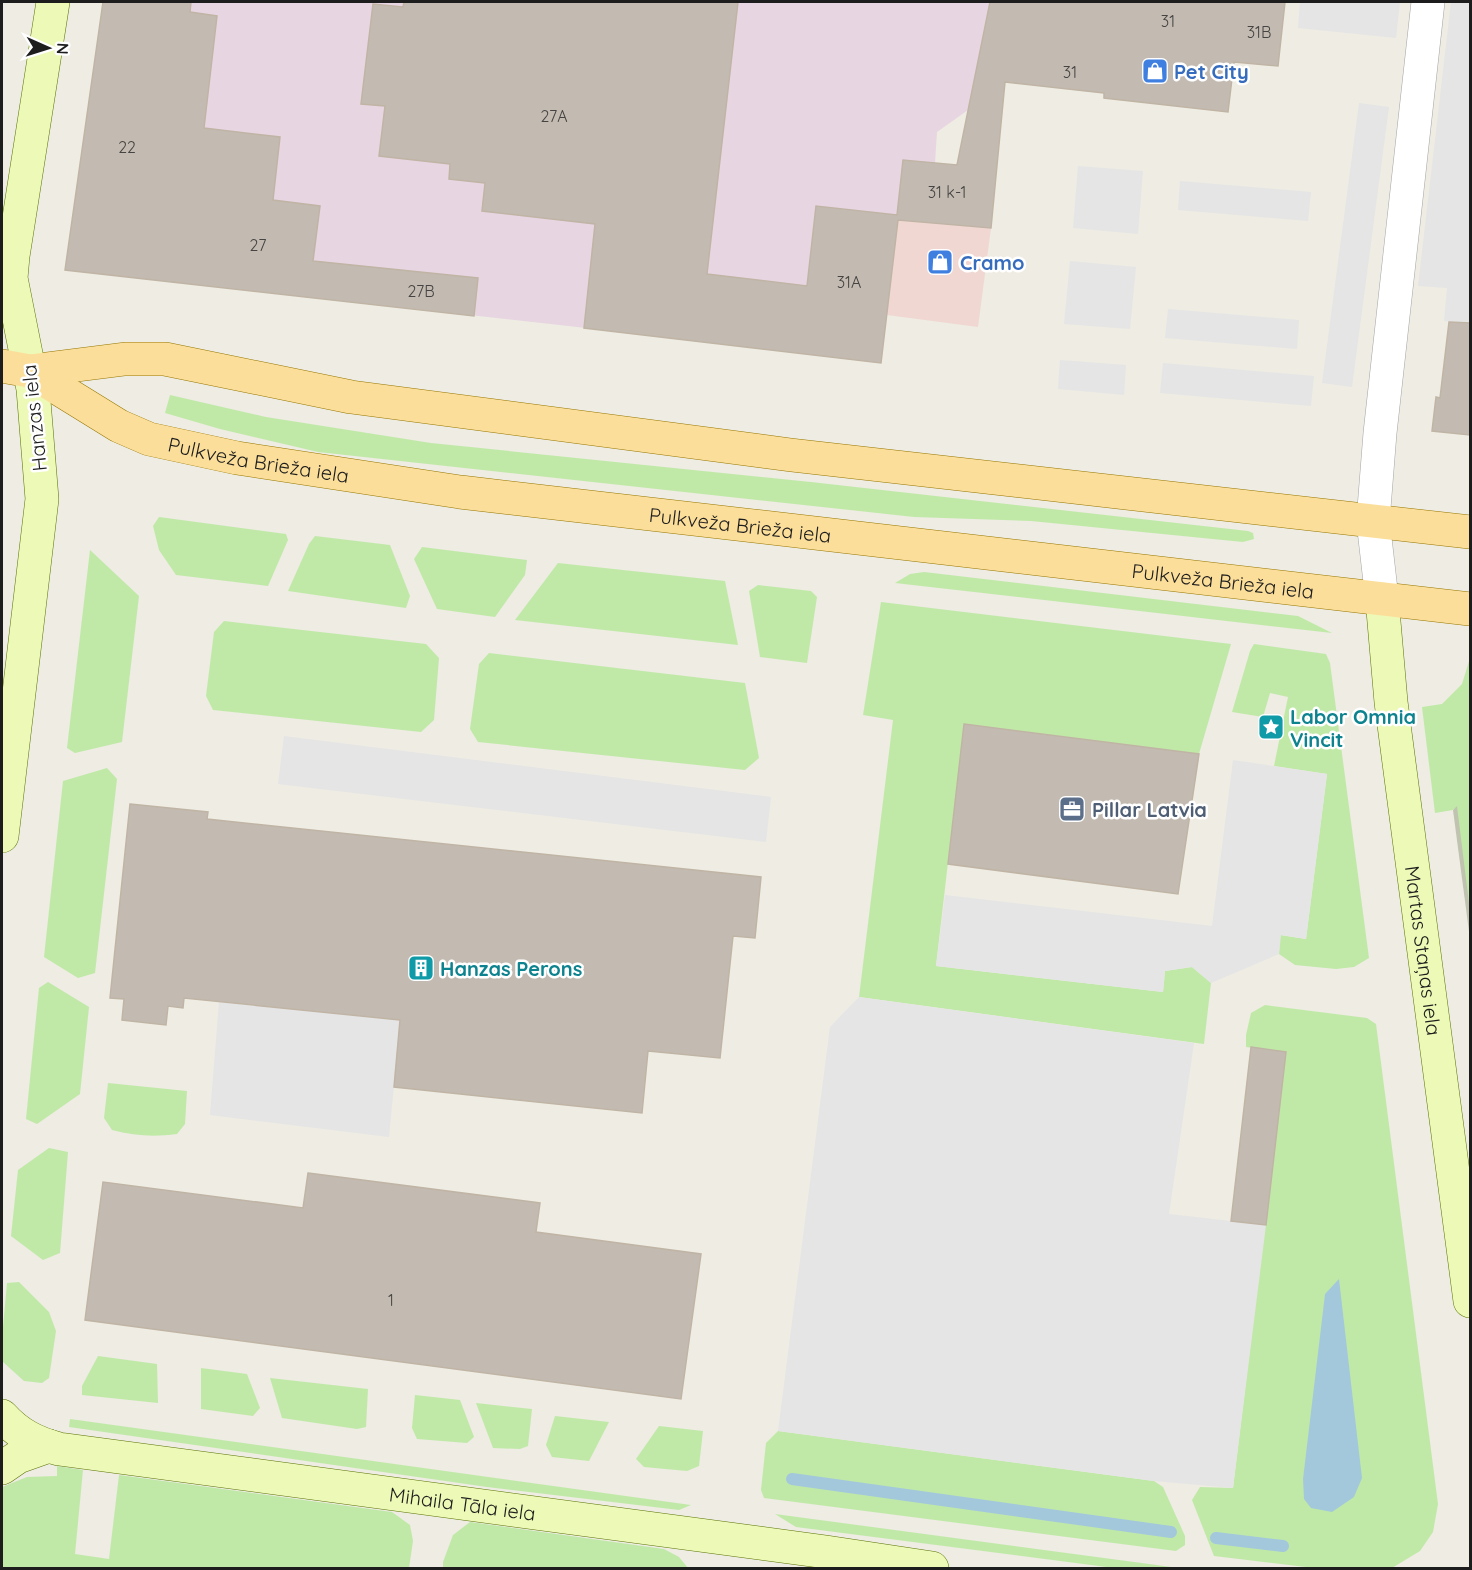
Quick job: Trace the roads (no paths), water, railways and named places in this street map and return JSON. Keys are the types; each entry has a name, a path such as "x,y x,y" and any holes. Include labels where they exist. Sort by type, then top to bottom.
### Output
{"main road":[{"path":"16,369 125,359 165,359 351,397 791,455 1470,532"},
{"name":"Pulkveža Brieža iela","path":"16,369 119,426 149,439 237,458 460,492 1470,609"}],"street":[{"name":"Hanzas iela","path":"2,836 42,499 16,369 11,278 53,2"},
{"path":"1382,599 1373,521 1380,433 1428,2"},
{"name":"Martas Staņas iela","path":"1382,599 1391,702 1470,1301"},
{"name":"Mihaila Tāla iela","path":"2,1416 11,1427 28,1438 49,1446 826,1552 932,1569"},
{"path":"2,1468 18,1457 49,1446"}],"water":[{"path":"1339,1279 1362,1478 1354,1497 1332,1512 1311,1508 1304,1499 1303,1479 1325,1294"}],"waterway":[{"path":"792,1479 1171,1532"},
{"path":"1216,1538 1283,1546"}],"place":[{"name":"Pet City","path":"1155,71"},
{"name":"Cramo","path":"940,262"},
{"name":"Labor Omnia Vincit","path":"1271,727"},
{"name":"Pillar Latvia","path":"1072,809"},
{"name":"Hanzas Perons","path":"421,968"}]}
